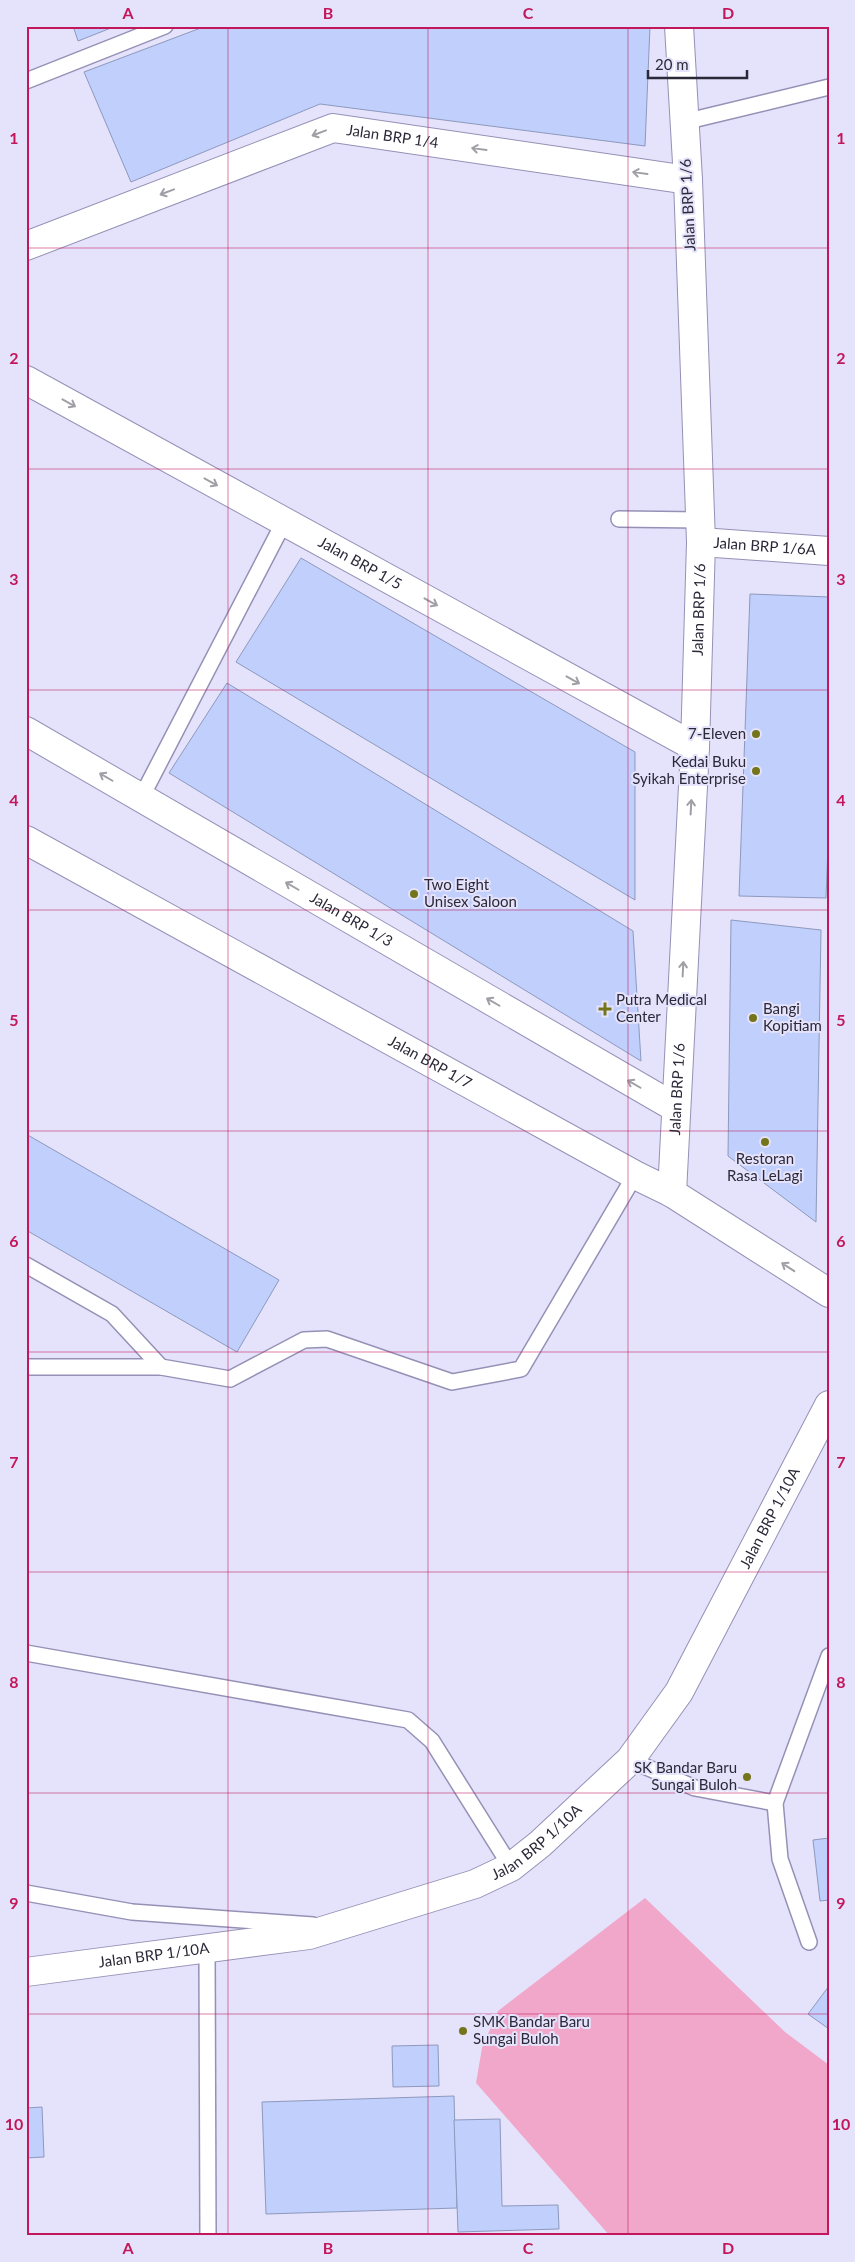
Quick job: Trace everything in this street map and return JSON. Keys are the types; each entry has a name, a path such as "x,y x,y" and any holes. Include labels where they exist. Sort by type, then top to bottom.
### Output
{"street":[{"name":"Jalan BRP 1/6","path":"672,1193 695,747 701,531 688,180 679,26"},
{"name":"Jalan BRP 1/4","path":"26,246 333,128 688,180"},
{"name":"Jalan BRP 1/5","path":"26,380 695,747"},
{"name":"Jalan BRP 1/6A","path":"701,531 829,552"},
{"name":"Jalan BRP 1/3","path":"26,731 676,1108"},
{"name":"Jalan BRP 1/7","path":"26,840 672,1193 829,1293"},
{"name":"Jalan BRP 1/10A","path":"26,1972 309,1935 475,1884 511,1867 540,1844 630,1760 679,1692 829,1405"}],"lane":[{"path":"26,81 164,26"},
{"path":"684,122 829,87"},
{"path":"619,519 701,531"},
{"path":"142,798 284,522"},
{"path":"26,1367 161,1367 230,1378 304,1340 327,1339 452,1382 521,1369 636,1175"},
{"path":"26,1265 112,1314 161,1367"},
{"path":"26,1653 408,1720 432,1741 511,1867"},
{"path":"809,1942 780,1859 775,1803 829,1656"},
{"path":"630,1760 695,1788 775,1803"},
{"path":"26,1893 132,1912 337,1926"},
{"path":"208,1948 208,2236"}],"shaded area":[{"path":"645,1898 785,2032 829,2065 829,2236 610,2236 476,2083 482,2048 498,2011"}],"building":[{"path":"73,26 116,26 78,41"},
{"path":"206,26 650,26 645,146 320,104 131,182 84,72"},
{"path":"301,558 635,752 635,900 236,662"},
{"path":"750,594 829,597 829,822 826,898 739,896"},
{"path":"227,683 633,931 641,1061 169,773"},
{"path":"731,920 821,930 816,1222 728,1156"},
{"path":"26,1134 279,1280 237,1352 26,1230"},
{"path":"829,1838 829,1900 820,1901 813,1840"},
{"path":"829,1986 829,2029 808,2014"},
{"path":"438,2045 439,2086 393,2087 392,2046"},
{"path":"454,2096 457,2208 266,2214 262,2102"},
{"path":"42,2107 44,2157 26,2158 26,2108"},
{"path":"500,2119 502,2206 558,2205 559,2229 458,2232 454,2120"}],"place":[{"name":"7-Eleven","path":"756,734"},
{"name":"Kedai Buku Syikah Enterprise","path":"756,771"},
{"name":"Two Eight Unisex Saloon","path":"414,894"},
{"name":"Putra Medical Center","path":"605,1009"},
{"name":"Bangi Kopitiam","path":"753,1018"},
{"name":"Restoran Rasa LeLagi","path":"765,1142"},
{"name":"SK Bandar Baru Sungai Buloh","path":"747,1777"},
{"name":"SMK Bandar Baru Sungai Buloh","path":"463,2031"}]}
